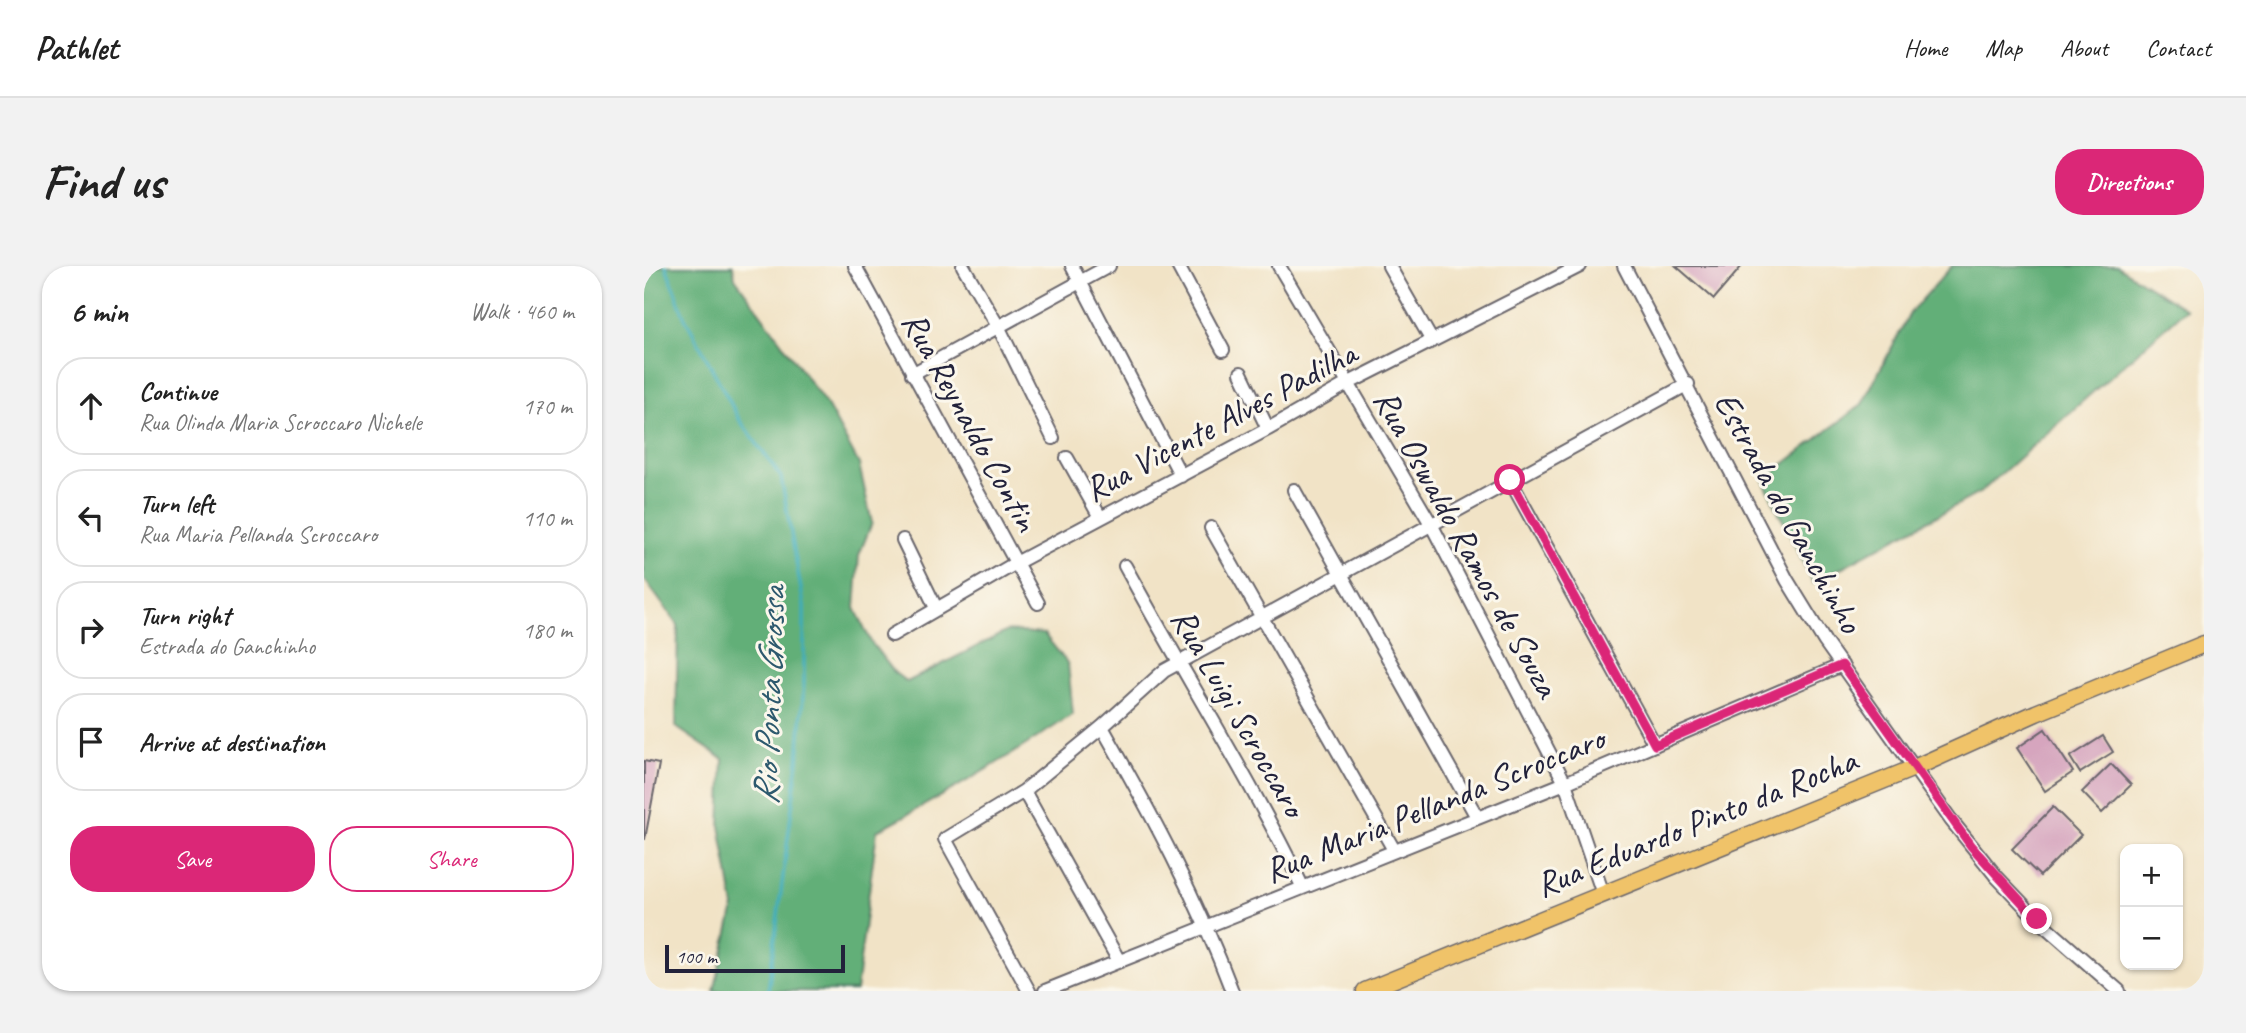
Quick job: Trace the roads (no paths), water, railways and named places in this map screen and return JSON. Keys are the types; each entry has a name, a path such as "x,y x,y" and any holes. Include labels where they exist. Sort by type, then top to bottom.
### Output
{"main road":[{"name":"Rua Eduardo Pinto da Rocha","path":"1365,991 1914,768 2036,713 2204,644"}],"street":[{"name":"Rua Reynaldo Contin","path":"855,266 1038,603"},
{"path":"963,266 999,328 1053,438"},
{"path":"1072,266 1181,476"},
{"path":"912,374 1110,266"},
{"path":"1178,266 1223,350"},
{"name":"Rua Oswaldo Ramos de Souza","path":"1279,266 1431,524 1565,783 1603,894"},
{"path":"1389,266 1432,341"},
{"name":"Rua Vicente Alves Padilha","path":"892,635 1016,563 1347,384 1580,266"},
{"name":"Estrada do Ganchinho","path":"1624,266 1688,384 1787,580 1842,665 1964,837 2003,884 2054,935 2119,991"},
{"path":"1241,373 1268,429"},
{"path":"1029,991 945,839 1024,791 1102,727 1164,670 1688,384"},
{"path":"1067,458 1100,517"},
{"path":"1510,480 1655,745"},
{"path":"1294,490 1477,817"},
{"path":"1211,528 1394,850"},
{"path":"903,540 936,608"},
{"name":"Rua Luigi Scroccaro","path":"1125,566 1177,663 1230,748 1303,886"},
{"name":"Rua Maria Pellanda Scroccaro","path":"1045,991 1565,783 1842,665"},
{"path":"1102,727 1153,815 1207,925 1232,991"},
{"path":"1024,791 1119,961"}],"waterway":[{"name":"Rio Ponta Grossa","path":"666,266 684,316 739,419 781,477 804,606 804,683 798,761 768,991"}]}
